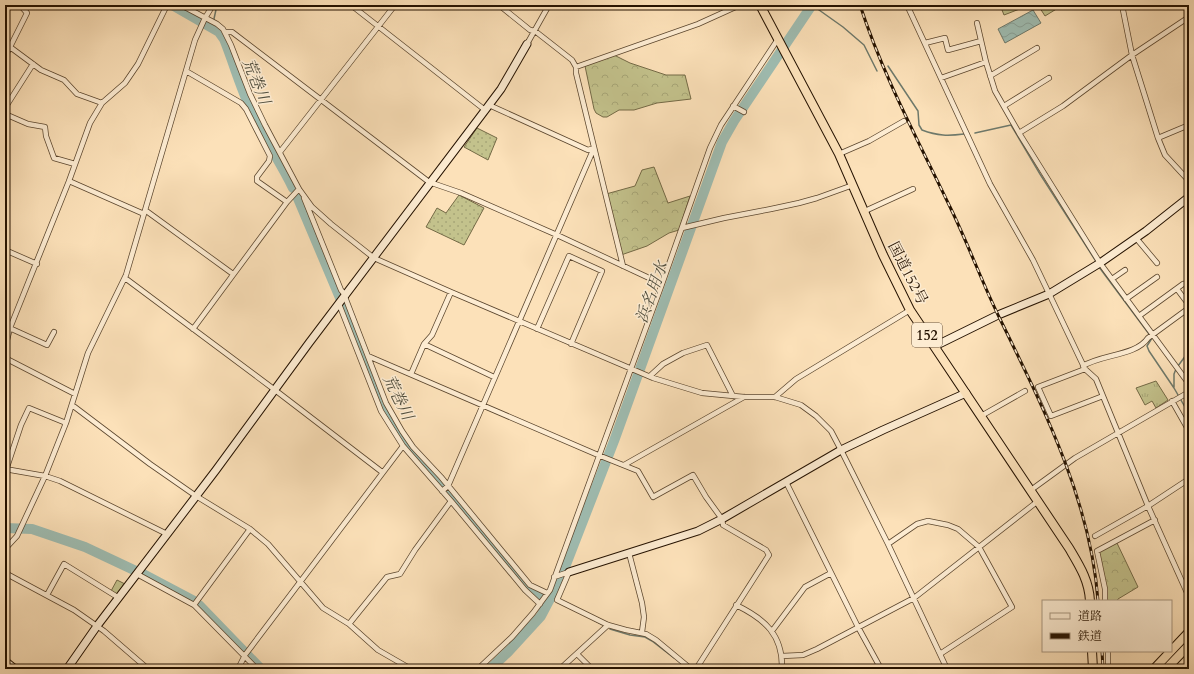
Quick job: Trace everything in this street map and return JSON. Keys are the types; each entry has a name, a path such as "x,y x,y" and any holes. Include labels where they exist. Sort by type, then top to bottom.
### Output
{"highway":[{"name":"国道152号","path":"760,5 839,154 883,255 910,310 1031,490 1083,572 1087,581 1090,600"},
{"path":"1172,650 1189,632"},
{"path":"1166,669 1189,645"},
{"path":"1092,652 1093,669"},
{"path":"1154,669 1170,652"}],"street":[{"path":"5,56 27,13 20,5"},
{"path":"5,348 10,328 69,181 90,124 102,103 125,83 131,75 167,5"},
{"path":"181,5 217,24 225,32 250,94 302,194 318,213 374,258 643,374 702,393 744,397 774,397 801,405 816,416 831,431 841,450 888,544 947,669"},
{"path":"5,548 17,536 22,527 45,476 72,405 88,353 125,278 186,71 205,18 213,5"},
{"path":"351,5 487,108 588,150 594,148"},
{"path":"280,152 394,5"},
{"path":"499,5 530,30 534,31 572,60 576,67 576,73 622,266"},
{"path":"67,669 97,626 487,108 500,89 549,5"},
{"path":"576,67 698,24 740,5"},
{"path":"907,5 990,184 1033,260 1084,367 1096,379 1148,506 1189,597"},
{"path":"1122,5 1132,55 1158,138 1165,155 1189,181"},
{"path":"1019,133 1063,106 1132,55 1189,17"},
{"path":"977,23 995,92 1019,133 1098,264 1112,279 1151,336 1180,370 1189,384"},
{"path":"225,32 232,32 429,182 461,193 662,284"},
{"path":"925,43 945,38 948,50 981,41"},
{"path":"478,669 512,637 533,613 547,593 632,370 662,284 684,228 710,148 721,126 780,42"},
{"path":"10,47 41,70 64,80 77,94 102,103"},
{"path":"990,76 1037,48"},
{"path":"941,78 986,62"},
{"path":"5,108 33,64"},
{"path":"186,71 237,100 246,109 270,156 269,161 258,175 257,181 287,202"},
{"path":"1004,106 1049,78"},
{"path":"735,107 744,112"},
{"path":"5,114 28,124 45,127 46,136 54,158 75,164"},
{"path":"839,154 869,141 904,121"},
{"path":"1158,138 1189,125"},
{"path":"444,489 520,322 594,148"},
{"path":"69,181 145,212 233,274"},
{"path":"684,228 696,224 799,203 853,185"},
{"path":"193,329 287,202 299,189"},
{"path":"865,211 913,189"},
{"path":"302,194 341,290 343,300 381,411 402,446 444,489 530,585 547,593"},
{"path":"935,346 998,315 1049,294 1098,264 1136,238 1189,196"},
{"path":"1136,238 1157,263"},
{"path":"5,250 36,264"},
{"path":"536,329 569,256 602,271 571,344"},
{"path":"1112,279 1125,270"},
{"path":"1126,299 1157,277"},
{"path":"125,278 382,472"},
{"path":"1138,316 1183,284"},
{"path":"1103,396 1051,416 1038,387 1084,367 1096,359 1143,345 1151,336 1189,306 1177,288"},
{"path":"410,374 424,344 432,335 451,292"},
{"path":"343,300 368,356 386,404 402,431 451,501 525,590 540,604"},
{"path":"774,397 801,376 910,310"},
{"path":"5,326 47,345 54,332"},
{"path":"424,344 494,377"},
{"path":"650,376 663,364 683,353 707,345 733,396"},
{"path":"368,356 600,456 638,470 653,497 693,475 706,497 722,519 723,525 766,550 769,556 696,669"},
{"path":"5,358 75,394"},
{"path":"981,416 1025,391"},
{"path":"1031,490 1060,468 1117,433 1189,392"},
{"path":"554,576 698,531 722,519 841,450 966,393"},
{"path":"624,465 744,397"},
{"path":"1174,400 1189,431"},
{"path":"72,405 150,464 196,496 250,529 268,544 323,608 349,624 378,650 411,669"},
{"path":"66,422 28,408 6,470 45,476 60,481 167,534"},
{"path":"238,669 246,655 402,446"},
{"path":"1095,536 1148,506 1189,479"},
{"path":"786,482 858,627 881,669"},
{"path":"349,624 387,577 400,574 415,550 451,501"},
{"path":"782,656 803,655 914,598 1038,501"},
{"path":"1105,600 1105,590 1097,550 1155,520"},
{"path":"888,544 916,524 928,521 948,525 958,529 979,547 1012,607 940,654"},
{"path":"194,605 250,529"},
{"path":"629,553 644,617 642,632"},
{"path":"47,595 64,564 119,598"},
{"path":"569,572 557,600 608,625 626,630 642,632 656,640 691,669"},
{"path":"5,573 74,610 104,631 148,669"},
{"path":"772,631 805,587 831,573"},
{"path":"137,574 194,605 246,655 257,669"},
{"path":"736,605 756,616 772,631 782,656 782,669"},
{"path":"560,669 608,625"},
{"path":"1108,652 1108,669"},
{"path":"577,654 592,669"},
{"path":"5,662 15,669"}],"green space":[{"path":"1000,5 1030,5 1004,15"},
{"path":"1038,5 1063,5 1045,16"},
{"path":"614,55 630,63 666,75 685,75 691,99 657,103 634,110 619,110 607,117 603,117 596,113 585,66"},
{"path":"477,128 497,138 488,160 464,147"},
{"path":"654,167 668,203 690,196 679,230 669,233 647,246 621,255 606,194 635,186 642,170"},
{"path":"459,195 484,208 464,245 426,227 437,208 446,213"},
{"path":"1156,381 1168,400 1156,408 1152,401 1145,405 1136,388"},
{"path":"1116,541 1138,587 1118,600 1105,600 1098,551"},
{"path":"117,580 125,584 117,595 111,591"}],"water":[{"path":"1033,10 1041,23 1005,43 998,29"}],"waterway":[{"name":"荒巻川","path":"172,5 219,32 224,39 254,118 293,188"},
{"path":"212,28 217,5"},
{"path":"812,5 843,27 864,45 877,71"},
{"name":"浜名用水","path":"490,669 541,616 560,580 614,441 722,142 734,121 812,5"},
{"path":"888,66 918,111 919,125 922,130 943,135 964,134"},
{"path":"975,133 1011,125 1040,174 1097,263"},
{"name":"荒巻川","path":"297,196 343,305 376,389 391,421 413,451 505,560 527,589 540,598"},
{"path":"1099,267 1152,338 1147,346 1149,351 1174,388 1189,414"},
{"path":"1178,366 1189,351"},
{"path":"1174,387 1174,374 1176,369"},
{"path":"5,528 32,529 85,547 136,571"},
{"path":"141,573 194,601"},
{"name":"浜名用水","path":"551,598 557,601"},
{"path":"199,605 261,669"},
{"path":"594,620 603,625"},
{"path":"610,629 630,635 645,637 674,658"}],"railway":[{"path":"860,5 890,83 958,223 994,307 1049,422 1063,457 1076,492 1086,528 1094,564 1098,600"},
{"path":"1102,652 1103,669"}]}
